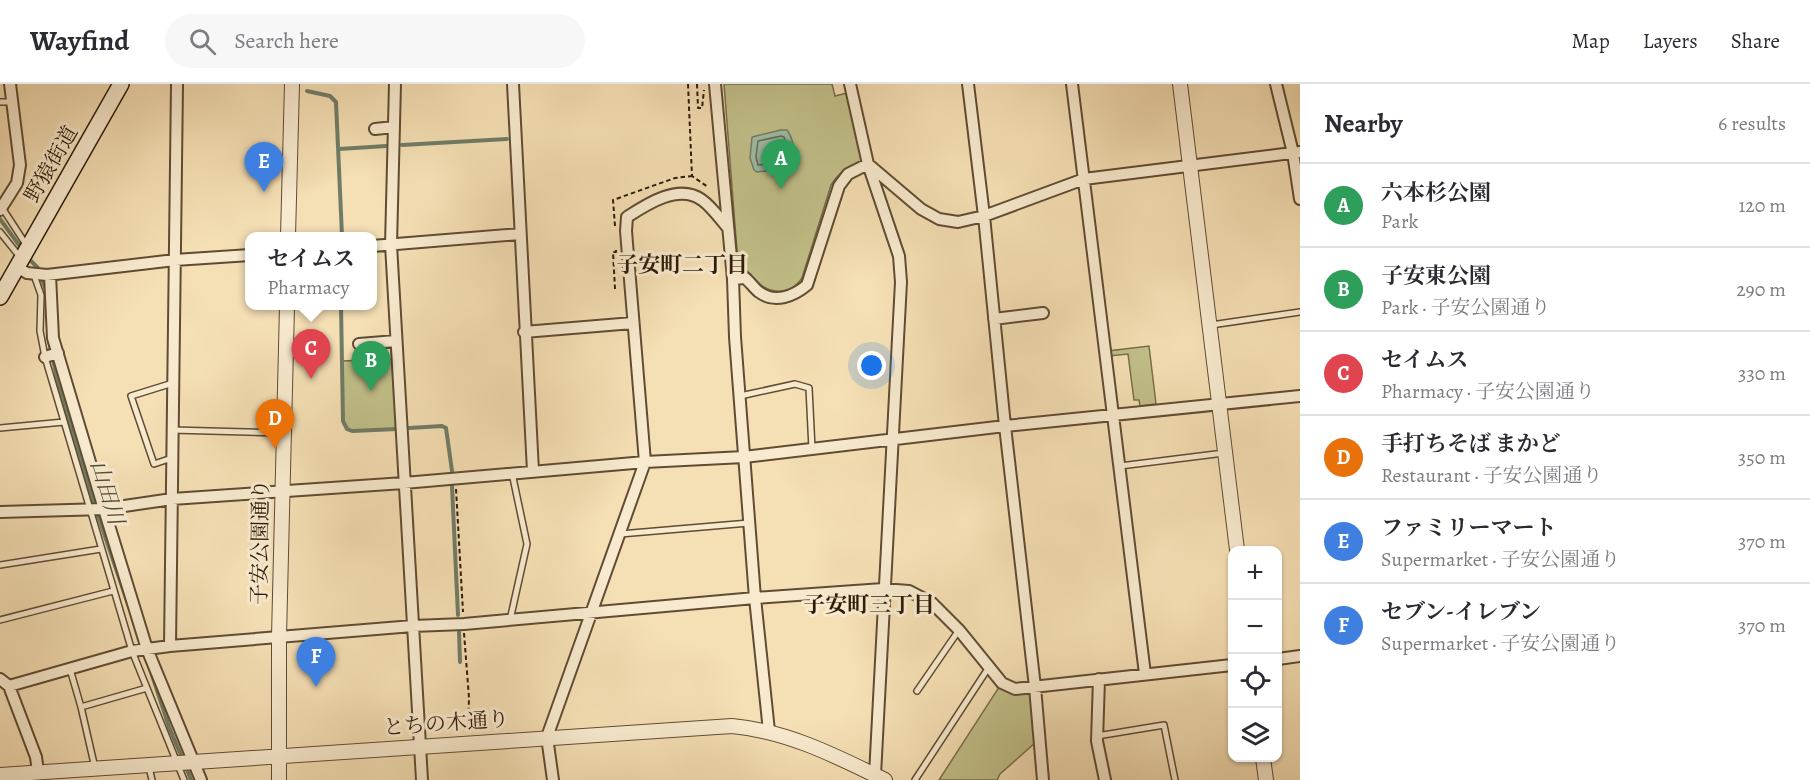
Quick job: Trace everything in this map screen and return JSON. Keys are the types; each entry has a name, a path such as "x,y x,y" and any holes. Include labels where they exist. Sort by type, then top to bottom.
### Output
{"main road":[{"name":"野猿街道","path":"0,297 121,84"}],"street":[{"path":"1,208 17,183 20,165 10,84"},
{"path":"170,646 177,84"},
{"path":"288,232 292,84"},
{"path":"395,84 391,245 422,780"},
{"path":"513,84 524,332 533,471"},
{"path":"715,84 733,279 755,598 769,731"},
{"path":"849,84 868,164 899,256 901,282 883,589 880,778"},
{"path":"968,84 1035,687 1043,780"},
{"path":"1072,84 1145,675"},
{"path":"1180,84 1237,546"},
{"path":"1276,84 1296,153 1300,199"},
{"path":"375,129 394,127"},
{"path":"868,164 921,209 939,219 957,222 984,216 1084,179 1296,153"},
{"path":"733,279 745,278 767,297 777,298 794,295 807,285 839,186 848,174 868,164"},
{"path":"553,780 546,737 593,612 645,462 626,231 627,216 663,197 682,194 701,199 728,228"},
{"path":"377,246 520,234"},
{"path":"42,275 175,260 245,255"},
{"path":"23,256 42,275 54,338 140,650 186,762 201,780"},
{"name":"子安公園通り","path":"279,780 279,637 287,310"},
{"path":"994,319 1043,313"},
{"path":"524,332 633,323"},
{"path":"359,344 396,341"},
{"path":"45,357 58,353"},
{"path":"0,512 103,509 172,499 404,483 645,462 744,457 1005,426 1300,396"},
{"path":"38,776 36,757 5,683 70,669 140,650 170,646 883,589 909,591 932,603 959,630 1002,683 1015,689 1228,666"},
{"path":"1282,658 1300,656"},
{"path":"1099,680 1097,736 1100,764 1105,780"},
{"name":"とちの木通り","path":"0,775 96,774 148,765 186,762 732,726 769,731 812,746 880,778"},
{"path":"1264,762 1266,780"}],"lane":[{"path":"0,102 12,102"},
{"path":"1,208 23,256"},
{"path":"0,232 23,256"},
{"path":"42,275 40,331 45,357 113,591 140,650 147,688 186,762 184,780"},
{"path":"1209,326 1300,312"},
{"path":"172,458 154,464 131,396 173,383"},
{"path":"740,396 795,384 809,388 812,449"},
{"path":"0,428 64,422"},
{"path":"172,430 283,434"},
{"path":"1118,466 1225,453"},
{"path":"510,620 527,544 512,473"},
{"path":"620,534 749,522"},
{"path":"0,565 101,549"},
{"path":"0,620 113,591"},
{"path":"917,691 959,630"},
{"path":"915,780 989,667"},
{"path":"70,669 96,774"},
{"path":"81,707 147,688"},
{"path":"1097,736 1164,725 1175,780"},
{"path":"148,765 152,780"}],"path":[{"path":"688,84 692,176 708,188"},
{"path":"698,84 698,108 702,108 705,84"},
{"path":"456,477 469,698 468,728"}],"shaded area":[{"path":"724,84 832,84 835,96 851,92 867,161 846,169 831,185 802,278 794,287 783,291 766,288 740,267"},
{"path":"1149,346 1156,404 1140,406 1139,400 1134,400 1128,354 1109,356 1108,351"},
{"path":"397,359 401,429 352,431 347,429 343,421 342,361"},
{"path":"1001,684 1023,689 1031,695 1035,743 1000,774 997,780 939,780"}],"water":[{"path":"787,130 792,139 794,153 792,168 757,172 750,158 752,137"}],"waterway":[{"path":"307,91 330,96 336,102 342,232"},
{"path":"402,145 507,139"},
{"path":"339,149 386,146"},
{"name":"山田川","path":"0,219 22,249"},
{"name":"山田川","path":"28,258 38,268 46,290"},
{"path":"341,310 343,421 347,429 352,431 397,429"},
{"name":"山田川","path":"48,336 59,387 94,504 129,607"},
{"path":"409,428 442,426 446,428 452,471"},
{"path":"452,486 458,615"},
{"path":"459,632 460,662"},
{"name":"山田川","path":"149,666 169,727 183,760"},
{"name":"山田川","path":"186,767 191,780"}],"place":[{"name":"六本杉公園","path":"781,189"},
{"name":"ファミリーマート","path":"264,192"},
{"name":"セイムス","path":"311,379"},
{"name":"子安東公園","path":"371,391"},
{"name":"手打ちそば まかど","path":"275,449"},
{"name":"セブン-イレブン","path":"316,687"}],"district":[{"name":"子安町二丁目","path":"682,264"},
{"name":"子安町三丁目","path":"869,604"}]}
